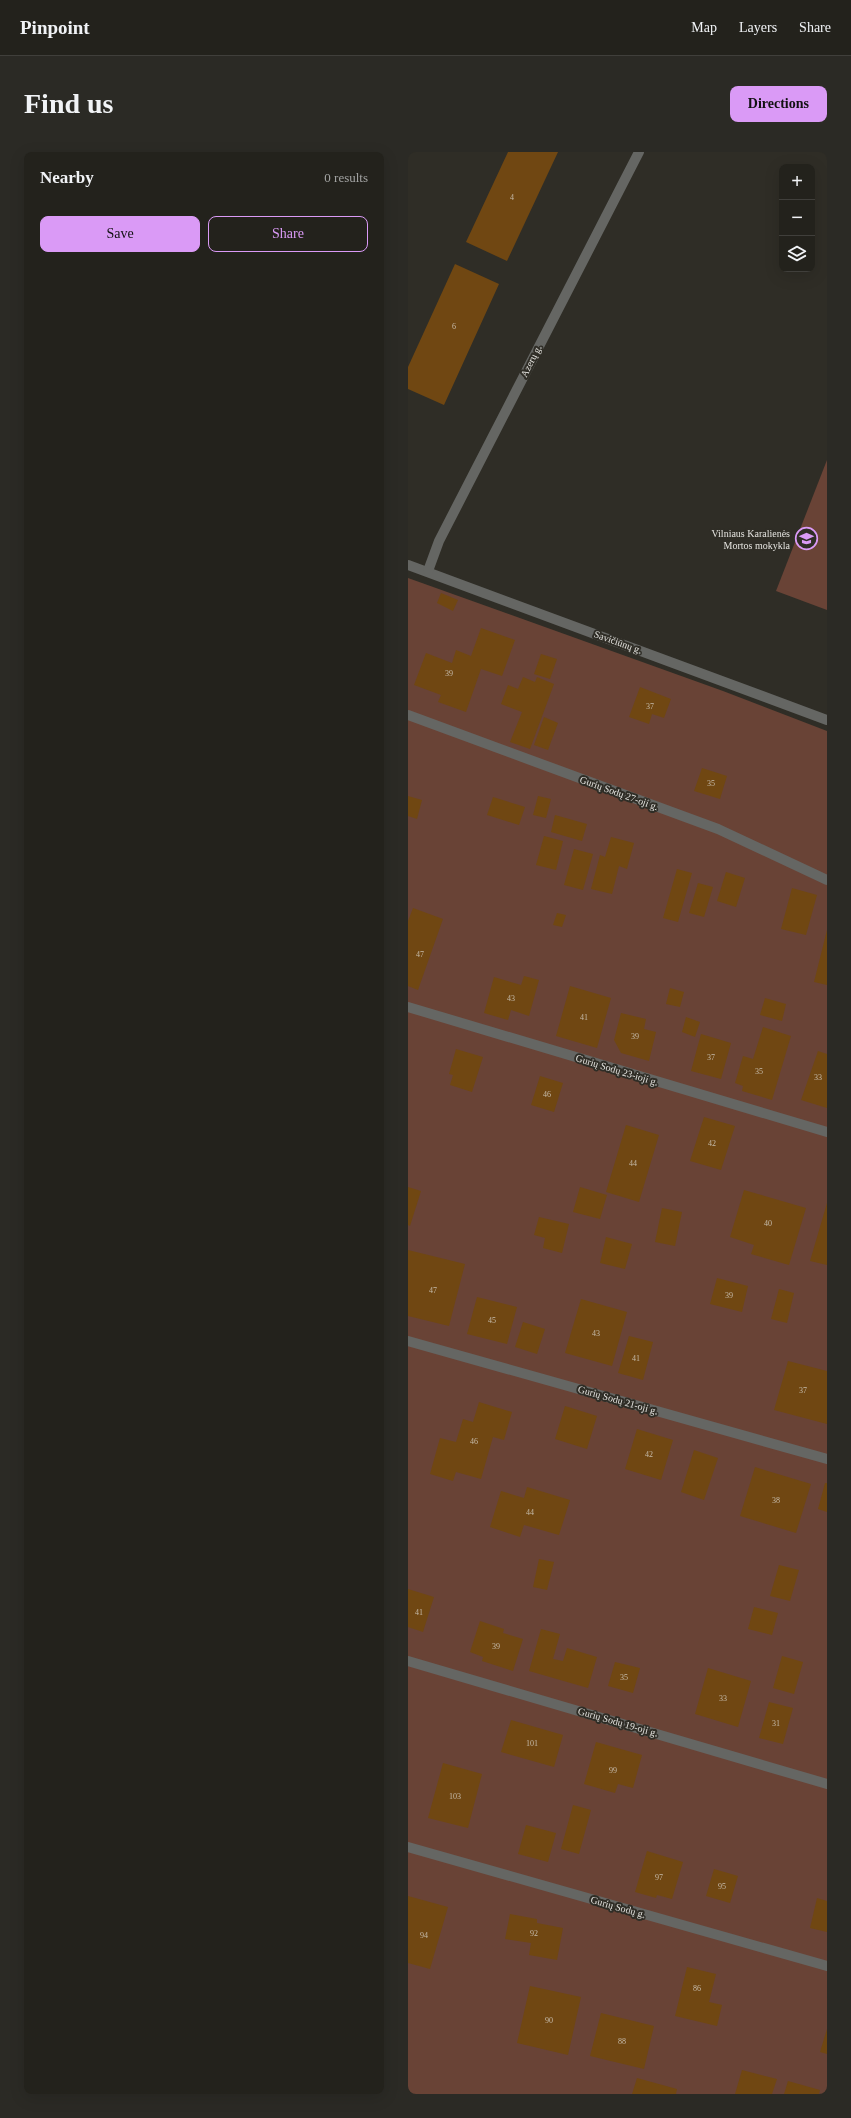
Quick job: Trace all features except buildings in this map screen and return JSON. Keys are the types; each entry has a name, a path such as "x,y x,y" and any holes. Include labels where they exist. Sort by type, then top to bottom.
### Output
{"street":[{"name":"Azerų g.","path":"428,571 439,541 639,152"},
{"name":"Savičiūnų g.","path":"408,565 428,571 827,720"},
{"name":"Gurių Sodų 27-oji g.","path":"408,715 718,829 827,880"},
{"name":"Gurių Sodų 23-ioji g.","path":"408,1007 827,1132"},
{"name":"Gurių Sodų 21-oji g.","path":"408,1341 827,1459"},
{"name":"Gurių Sodų 19-oji g.","path":"408,1661 827,1784"},
{"name":"Gurių Sodų g.","path":"408,1847 827,1966"}],"shaded area":[{"path":"827,460 827,610 776,591"},
{"path":"408,578 723,691 827,731 827,2094 408,2094"}],"place":[{"name":"Vilniaus Karalienės Mortos mokykla","path":"806,539"}]}
